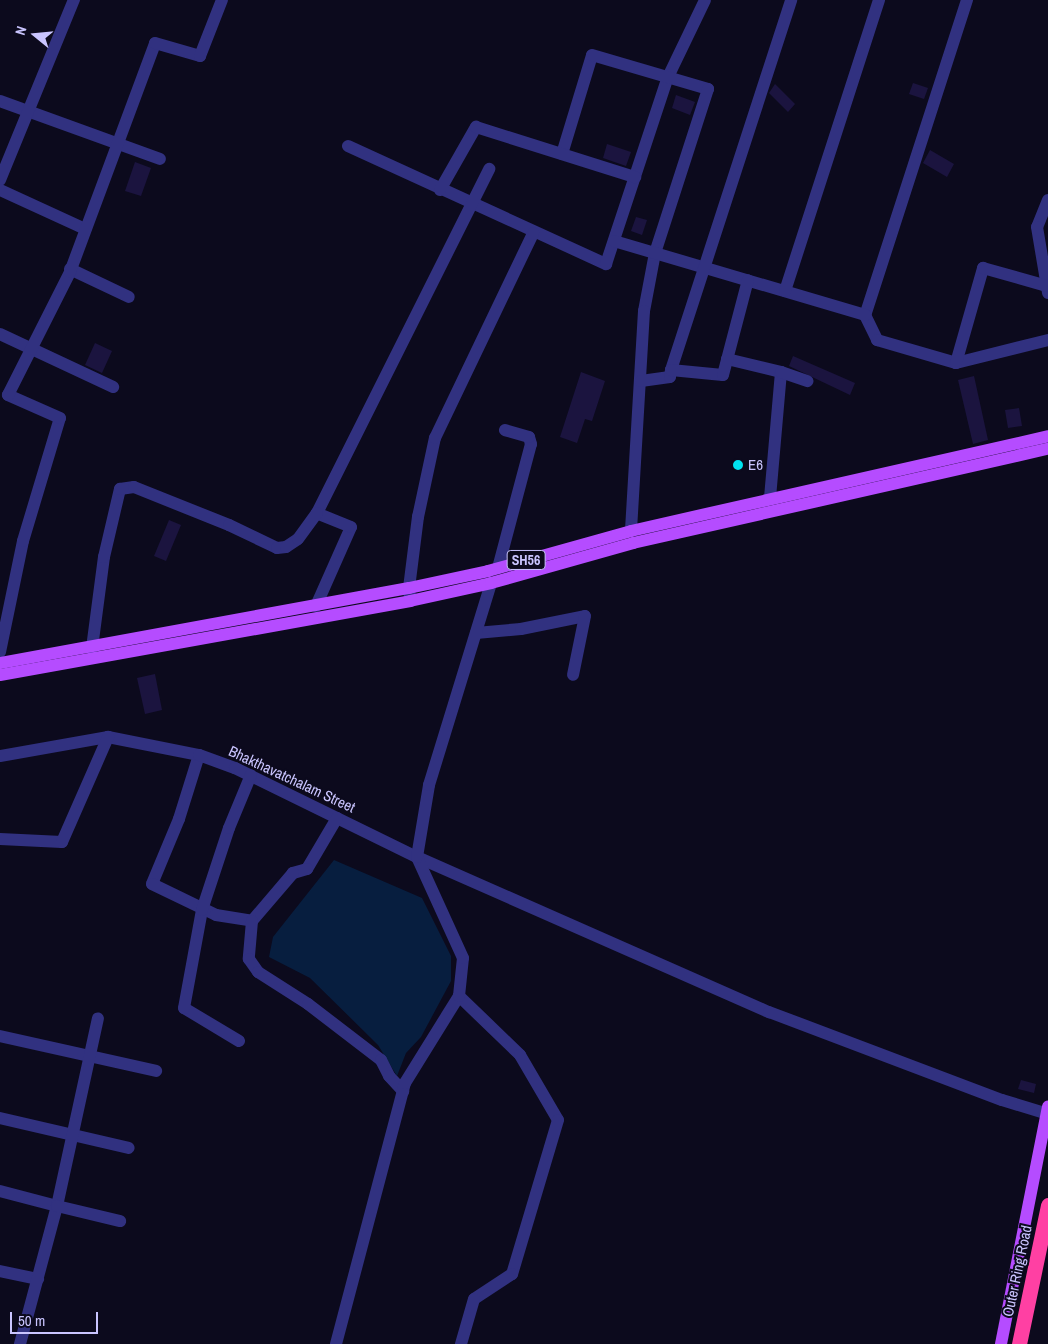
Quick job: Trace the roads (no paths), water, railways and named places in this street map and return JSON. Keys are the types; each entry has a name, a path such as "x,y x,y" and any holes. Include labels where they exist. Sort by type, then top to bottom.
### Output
{"highway":[{"name":"Outer Ring Road","path":"1019,1344 1048,1205"}],"main road":[{"name":"SH56","path":"0,675 410,594 631,531 1048,436"},
{"name":"SH56","path":"0,663 92,648 316,606 492,583 634,543 1048,449"},
{"path":"1001,1344 1048,1112"}],"street":[{"path":"0,180 74,0"},
{"path":"0,652 23,541 60,418 8,395 70,269 155,43 200,56 222,0"},
{"path":"348,146 471,205 606,264 668,77 704,0"},
{"path":"641,381 670,377 702,267 791,0"},
{"path":"785,291 879,0"},
{"path":"967,0 865,315 878,340 956,363 1048,340"},
{"path":"562,154 592,55 708,89 655,253 644,311 631,531"},
{"path":"0,101 160,159"},
{"path":"440,190 476,127 635,177"},
{"path":"92,648 104,557 120,489 134,487 229,525 277,548 286,547 298,539 317,512 490,169"},
{"path":"0,190 85,229"},
{"path":"956,363 983,268 1047,290 1038,227 1048,200"},
{"path":"410,594 418,517 435,438 533,233"},
{"path":"614,241 865,315"},
{"path":"70,269 129,298"},
{"path":"671,370 723,375 748,280"},
{"path":"0,334 113,387"},
{"path":"727,359 781,372 807,381"},
{"path":"770,499 781,372"},
{"path":"498,568 531,444 528,437 505,430"},
{"path":"316,606 351,526 317,512"},
{"path":"336,1344 403,1091 459,996 463,958 417,857 429,785 492,583"},
{"path":"476,634 585,616 573,675"},
{"path":"0,839 62,842 108,737"},
{"name":"Bhakthavatchalam Street","path":"0,756 108,737 199,755 251,775 417,857 769,1012 1002,1100 1048,1112"},
{"path":"199,755 179,820 152,884 202,910 252,921"},
{"path":"239,1041 184,1008 202,910 228,828 251,775"},
{"path":"337,818 307,869 293,873 252,921 248,954 254,969 308,1004 381,1060 388,1076 403,1091"},
{"path":"459,996 520,1055 558,1120 512,1274 474,1299 461,1344"},
{"path":"20,1344 74,1135 98,1018"},
{"path":"0,1036 156,1071"},
{"path":"0,1118 129,1148"},
{"path":"0,1191 120,1221"},
{"path":"0,1270 38,1279"}],"water":[{"path":"334,860 422,898 451,956 451,981 421,1037 406,1053 397,1076 378,1045 310,978 269,957 273,937"}],"place":[{"name":"E6","path":"738,465"}]}
